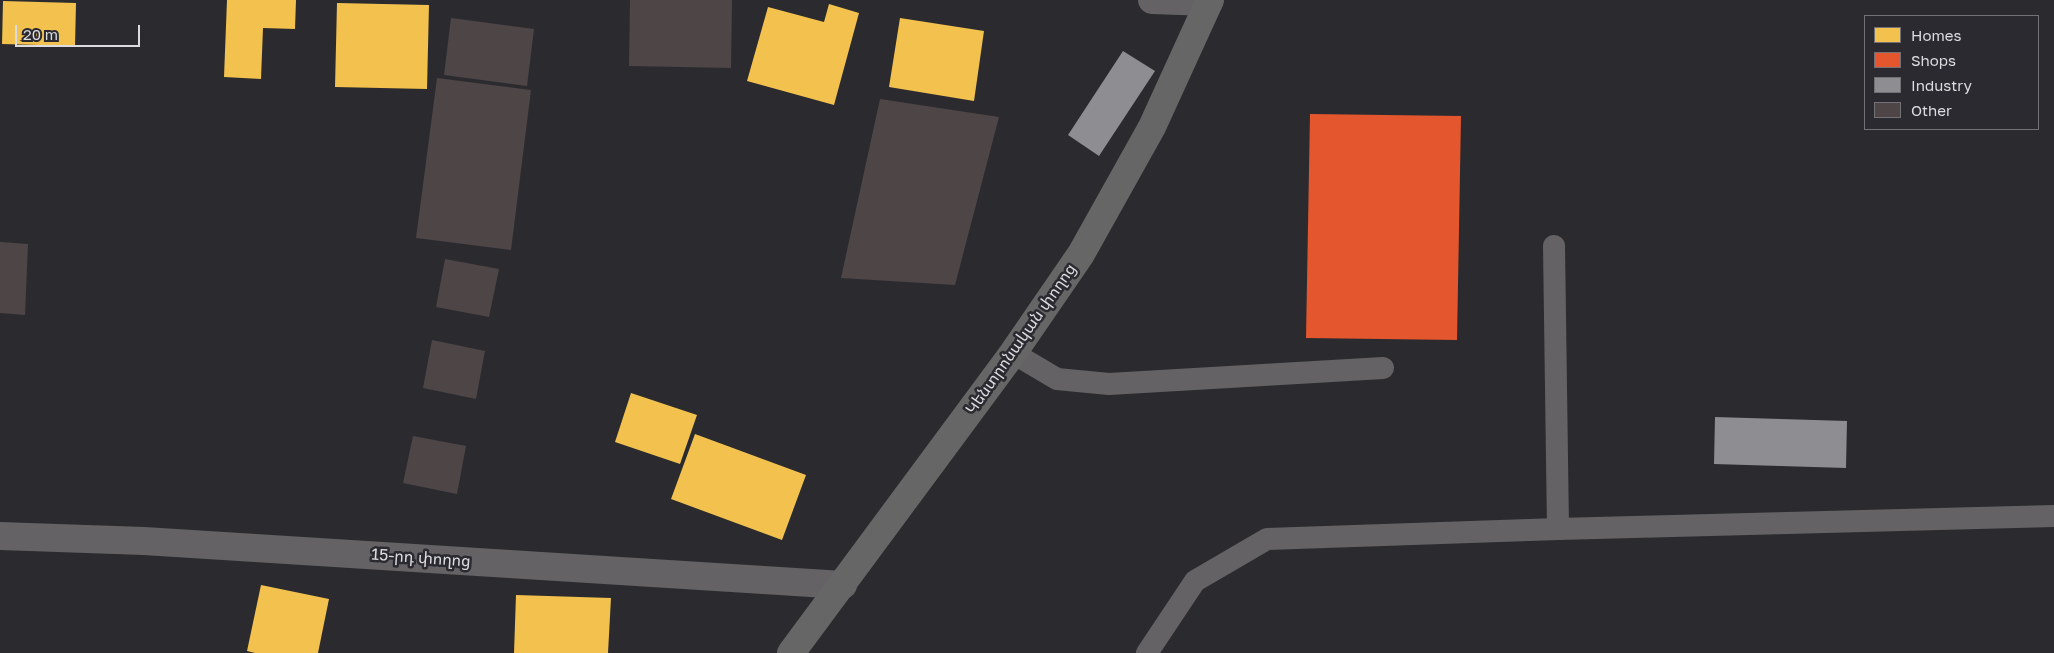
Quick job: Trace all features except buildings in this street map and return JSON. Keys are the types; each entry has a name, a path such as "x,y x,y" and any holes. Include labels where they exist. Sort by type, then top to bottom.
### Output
{"main road":[{"name":"Կենտրոնական փողոց","path":"791,653 1013,353 1081,254 1143,144 1209,1"}],"street":[{"path":"1152,0 1209,1"},
{"name":"15-րդ փողոց","path":"0,536 144,541 843,584"}],"lane":[{"path":"1554,246 1558,529"},
{"path":"1013,353 1057,379 1109,384 1383,368"},
{"path":"1147,653 1195,581 1267,539 2054,516"}]}
